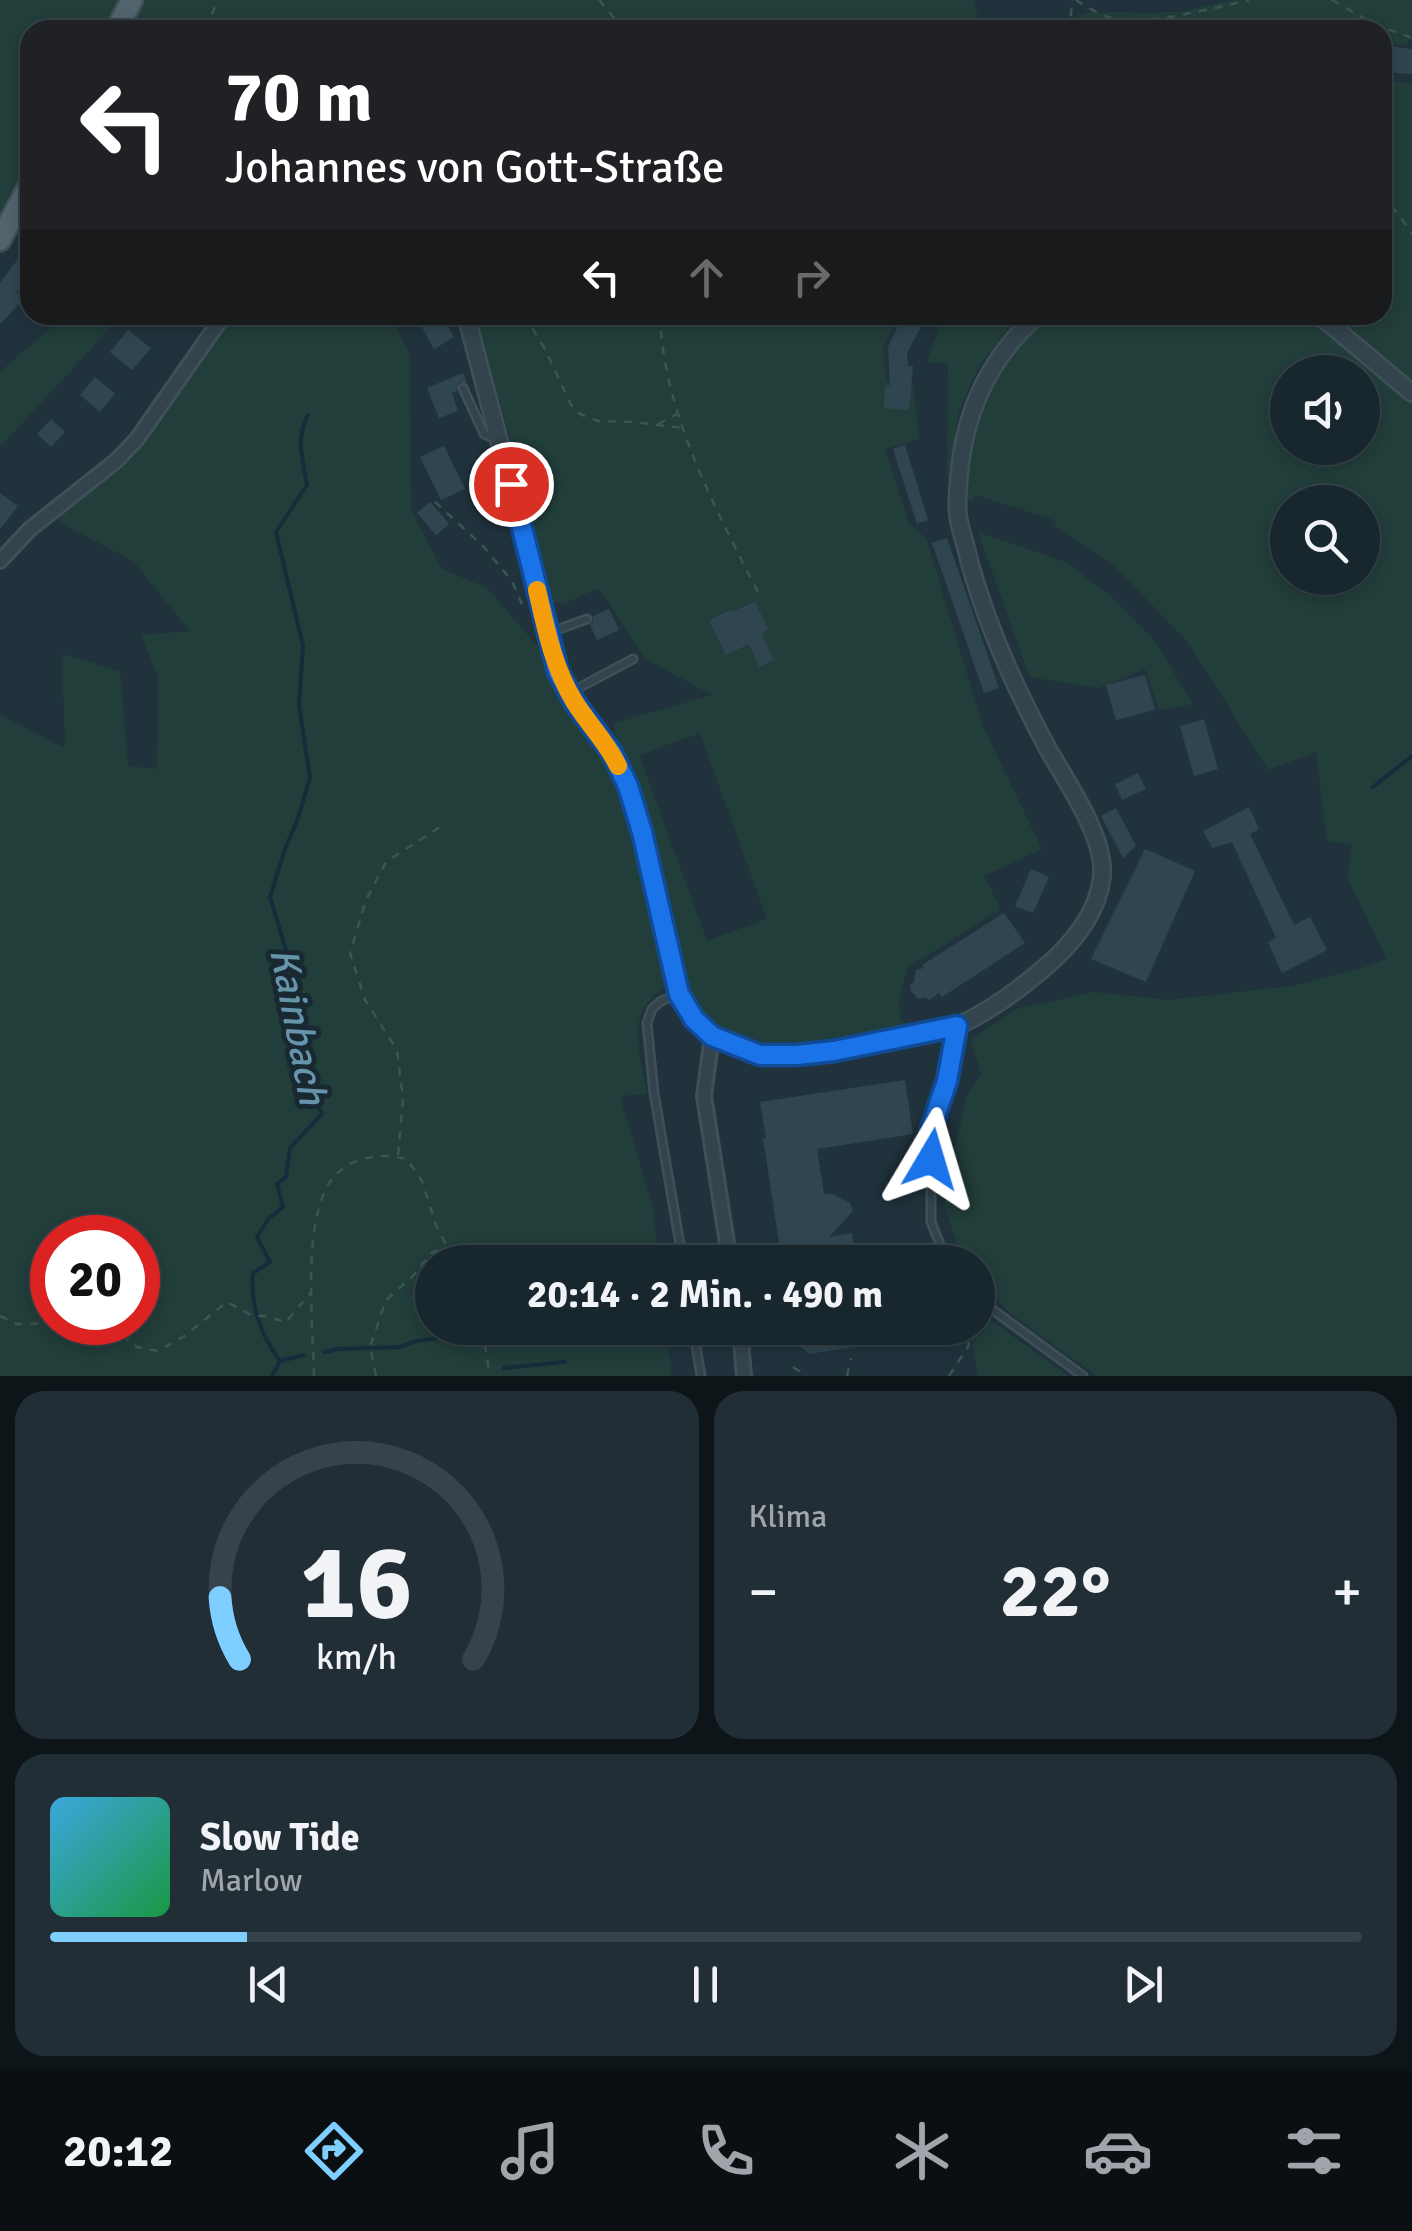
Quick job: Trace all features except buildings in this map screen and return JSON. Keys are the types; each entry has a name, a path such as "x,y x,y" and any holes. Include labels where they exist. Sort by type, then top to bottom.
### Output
{"main road":[{"path":"0,240 20,203"}],"street":[{"path":"0,561 30,528 116,460 137,438 216,325"},
{"path":"469,325 558,672 612,753 628,786 679,994 694,1019 712,1036 760,1055 834,1051 957,1026 1002,1000 1058,956 1096,901 1102,874 1099,851 1088,822 1018,693 988,623 958,512 958,479 970,412 980,388 1026,325"},
{"path":"1332,325 1412,393"},
{"path":"712,1036 704,1096 727,1245"},
{"path":"741,1345 744,1376"}],"lane":[{"path":"463,388 484,434 500,440"},
{"path":"547,634 587,619"},
{"path":"570,692 633,660"},
{"path":"679,994 652,1009 646,1024 681,1245"},
{"path":"941,1245 932,1222 931,1128 947,1081 957,1026"},
{"path":"995,1311 1083,1376"},
{"path":"695,1345 700,1376"}],"path":[{"path":"599,0 616,20"},
{"path":"1074,0 1116,19 1173,16 1250,0"},
{"path":"1332,0 1367,20"},
{"path":"1392,206 1412,233"},
{"path":"530,325 571,405 580,414 598,421 684,428"},
{"path":"660,325 661,344 678,413 727,532 761,598"},
{"path":"656,424 678,413"},
{"path":"434,502 483,546 512,581 530,622"},
{"path":"398,1156 404,1100 397,1050 365,1000 350,954 366,900 386,862 440,827"},
{"path":"314,1376 313,1237 320,1202 330,1181 366,1158 388,1154 408,1158 422,1181 446,1245"},
{"path":"376,1376 370,1348 386,1300 415,1273"},
{"path":"0,1316 17,1324 57,1322 75,1332 115,1329 137,1348 158,1352 227,1302 253,1316 286,1322 312,1291"},
{"path":"486,1345 490,1376"},
{"path":"950,1376 969,1345"},
{"path":"847,1376 851,1358"},
{"path":"793,1367 807,1376"}],"green space":[{"path":"0,0 973,0 979,20 20,20 20,175 0,212"},
{"path":"1233,0 1412,0 1412,40 1408,39 1406,45 1392,44 1392,20 1067,20 1087,12 1185,11"},
{"path":"1392,81 1412,84 1412,1376 1097,1376 995,1298 995,1245 958,1245 943,1200 967,1095 981,1074 971,1039 1017,1009 1094,992 1169,1000 1293,986 1387,959 1348,879 1352,844 1327,841 1316,752 1268,770 1188,642 1110,562 1054,526 1057,521 976,495 972,501 965,497 975,429 989,389 1039,325 1392,325"},
{"path":"54,325 113,325 0,447 0,372"},
{"path":"217,325 395,325 409,351 411,510 442,569 487,588 541,650 557,688 607,756 623,791 640,853 654,942 670,983 645,1006 640,1019 639,1046 647,1094 620,1096 653,1209 656,1245 415,1245 415,1345 667,1345 672,1376 0,1376 0,715 65,748 62,654 120,671 128,766 157,769 158,676 141,635 190,631 133,561 59,522 48,512 116,461"},
{"path":"478,325 897,325 883,345 886,382 913,383 919,439 885,449 909,524 926,538 983,727 1042,849 984,876 1001,909 907,968 899,999 901,1022 920,1024 918,1029 816,1045 757,1045 719,1031 705,1019 683,985 657,859 635,776 615,734 614,723 712,695 644,658 598,588 563,604 539,600 501,445 527,497","holes":["755,602 768,628 757,637 709,620","700,733 767,919 707,941 639,755"]},
{"path":"940,325 1012,325 980,364 960,408 947,483 948,363 927,362"},
{"path":"978,532 1068,563 1116,601 1156,643 1193,704 1159,710 1145,669 1098,688 1030,677"},
{"path":"995,1323 1068,1376 978,1376 973,1345 995,1345"}],"waterway":[{"name":"Kainbach","path":"272,1376 280,1361 258,1320 253,1297 253,1273 270,1262 257,1237 268,1219 283,1207 277,1184 286,1177 290,1148 322,1114 309,1090 302,1003 270,897 310,778 299,705 303,646 276,532 307,485 301,441 308,415"},
{"path":"1373,787 1412,756"},
{"path":"324,1352 400,1347 415,1341"},
{"path":"280,1361 304,1355"},
{"path":"504,1368 565,1362"}],"slow traffic":[{"path":"537,590 558,672 618,766"}],"route":[{"path":"511,484 558,672 575,703 612,753 628,786 679,994 694,1019 712,1036 760,1055 834,1051 957,1026 947,1081 931,1128 931,1159"}]}
